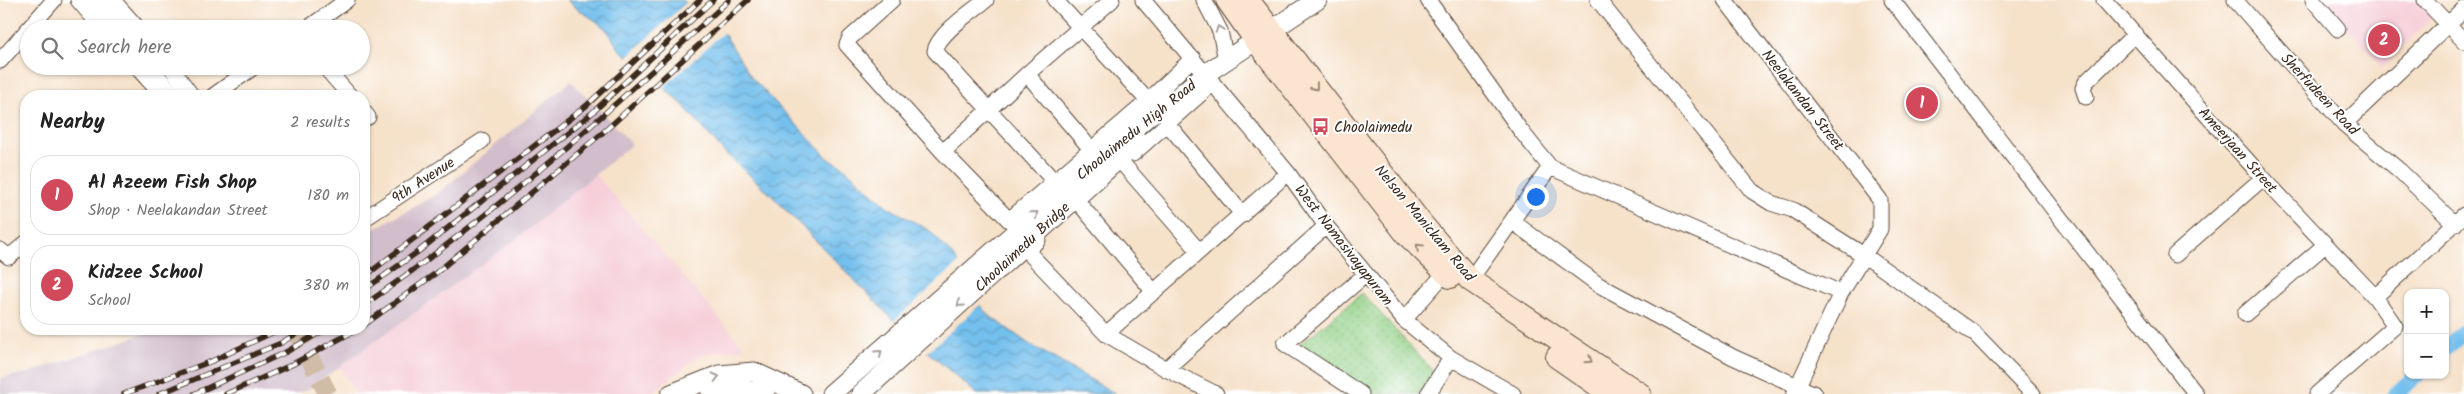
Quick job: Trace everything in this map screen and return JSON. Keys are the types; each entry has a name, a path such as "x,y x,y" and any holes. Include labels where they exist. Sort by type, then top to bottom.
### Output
{"main road":[{"path":"1227,0 1264,36"},
{"path":"1250,1 1264,36"},
{"name":"Nelson Manickam Road","path":"1264,36 1407,235 1462,289 1610,394"},
{"name":"Nelson Manickam Road","path":"1264,36 1470,280 1640,394"}],"street":[{"path":"36,20 54,0"},
{"path":"78,0 95,20"},
{"path":"90,0 107,20"},
{"path":"110,0 128,20"},
{"path":"121,0 136,20"},
{"path":"319,20 347,0"},
{"path":"892,0 850,38 847,45 944,152 1009,220 1090,148 1148,101 1193,58"},
{"path":"986,0 936,44 935,51 1054,181"},
{"path":"1055,0 1148,101"},
{"path":"944,152 1027,74 1112,0"},
{"name":"West Namasivayapuram","path":"1143,0 1288,173 1365,276 1404,320 1451,358 1508,392"},
{"path":"1204,0 1220,31 1226,60"},
{"name":"Choolaimedu High Road","path":"1004,253 1148,116 1209,78 1226,60 1317,0"},
{"path":"1428,0 1521,131 1550,167 1842,293"},
{"path":"1598,0 1752,191 1771,203 1793,210 1864,256 1974,332 2033,394"},
{"name":"Neelakandan Street","path":"1725,0 1880,200 1880,229 1864,256"},
{"path":"1892,0 2196,394"},
{"name":"Ameerjaan Street","path":"2104,0 2263,178 2375,297 2395,326 2317,394"},
{"name":"Sherfudeen Road","path":"2235,0 2344,124 2459,220"},
{"path":"2313,0 2338,29"},
{"path":"2425,0 2464,41"},
{"path":"2344,124 2464,9"},
{"path":"2086,97 2083,88 2086,82 2135,34"},
{"path":"0,61 20,38"},
{"path":"1027,74 1090,148"},
{"path":"144,75 158,90"},
{"path":"154,75 167,90"},
{"path":"169,75 180,90"},
{"path":"177,75 188,90"},
{"path":"221,90 242,75"},
{"path":"332,75 345,90"},
{"path":"1209,78 1167,123 1026,251 1106,334 1166,369 1216,394"},
{"path":"1167,123 1243,215"},
{"name":"9th Avenue","path":"370,215 482,141"},
{"path":"1123,164 1199,251"},
{"path":"1470,280 1513,222 1550,167"},
{"path":"1106,334 1199,251 1243,215 1288,173"},
{"path":"2175,255 2263,178"},
{"path":"1078,202 1154,292"},
{"path":"2375,297 2459,220"},
{"path":"1513,222 1600,285 1795,389 1815,394"},
{"path":"1166,369 1326,226"},
{"path":"2245,314 2325,244"},
{"path":"0,250 8,257 20,248"},
{"name":"Choolaimedu Bridge","path":"837,390 1004,253"},
{"name":"Choolaimedu Bridge","path":"861,394 1004,253"},
{"path":"1795,389 1842,293 1864,256"},
{"path":"1404,320 1445,273"},
{"path":"1361,394 1285,344 1365,276"},
{"path":"1428,394 1451,358"},
{"path":"671,394 719,375 754,372 801,394"},
{"path":"711,394 734,388 765,394"}],"shaded area":[{"path":"2325,0 2424,0 2437,12 2382,68"},
{"path":"571,81 632,144 514,241 309,389 295,394 0,394 0,378 28,373 140,335 370,335 370,231 436,195"},
{"path":"595,174 745,348 700,355 650,394 355,394 340,367 514,241"}],"green space":[{"path":"1362,293 1434,372 1419,394 1364,394 1297,347"}],"water":[{"path":"567,0 683,0 725,35 752,78 830,160 841,165 888,207 930,231 956,259 977,301 990,316 1029,344 1116,394 977,394 909,336 767,191 723,151 682,104 618,48 605,28"}],"pier":[{"path":"688,1 725,31 662,89 627,57"},
{"path":"961,261 971,287 982,303 926,353 893,322"}],"waterway":[{"path":"2449,345 2464,332"},
{"path":"2396,394 2413,379"}],"tunnel":[{"path":"298,335 328,394"}],"railway":[{"path":"370,272 586,106 700,0"},
{"path":"370,286 419,251 592,113 713,0"},
{"path":"370,301 460,235 552,159 729,0"},
{"path":"370,321 436,273 607,129 748,0"},
{"path":"124,394 212,361 267,335"},
{"path":"159,394 281,343 294,335"},
{"path":"194,394 286,352 316,335"},
{"path":"226,394 291,365 347,335"}],"place":[{"name":"Kidzee School","path":"2384,40"},
{"name":"Al Azeem Fish Shop","path":"1922,103"},
{"name":"Choolaimedu","path":"1320,127"}]}
